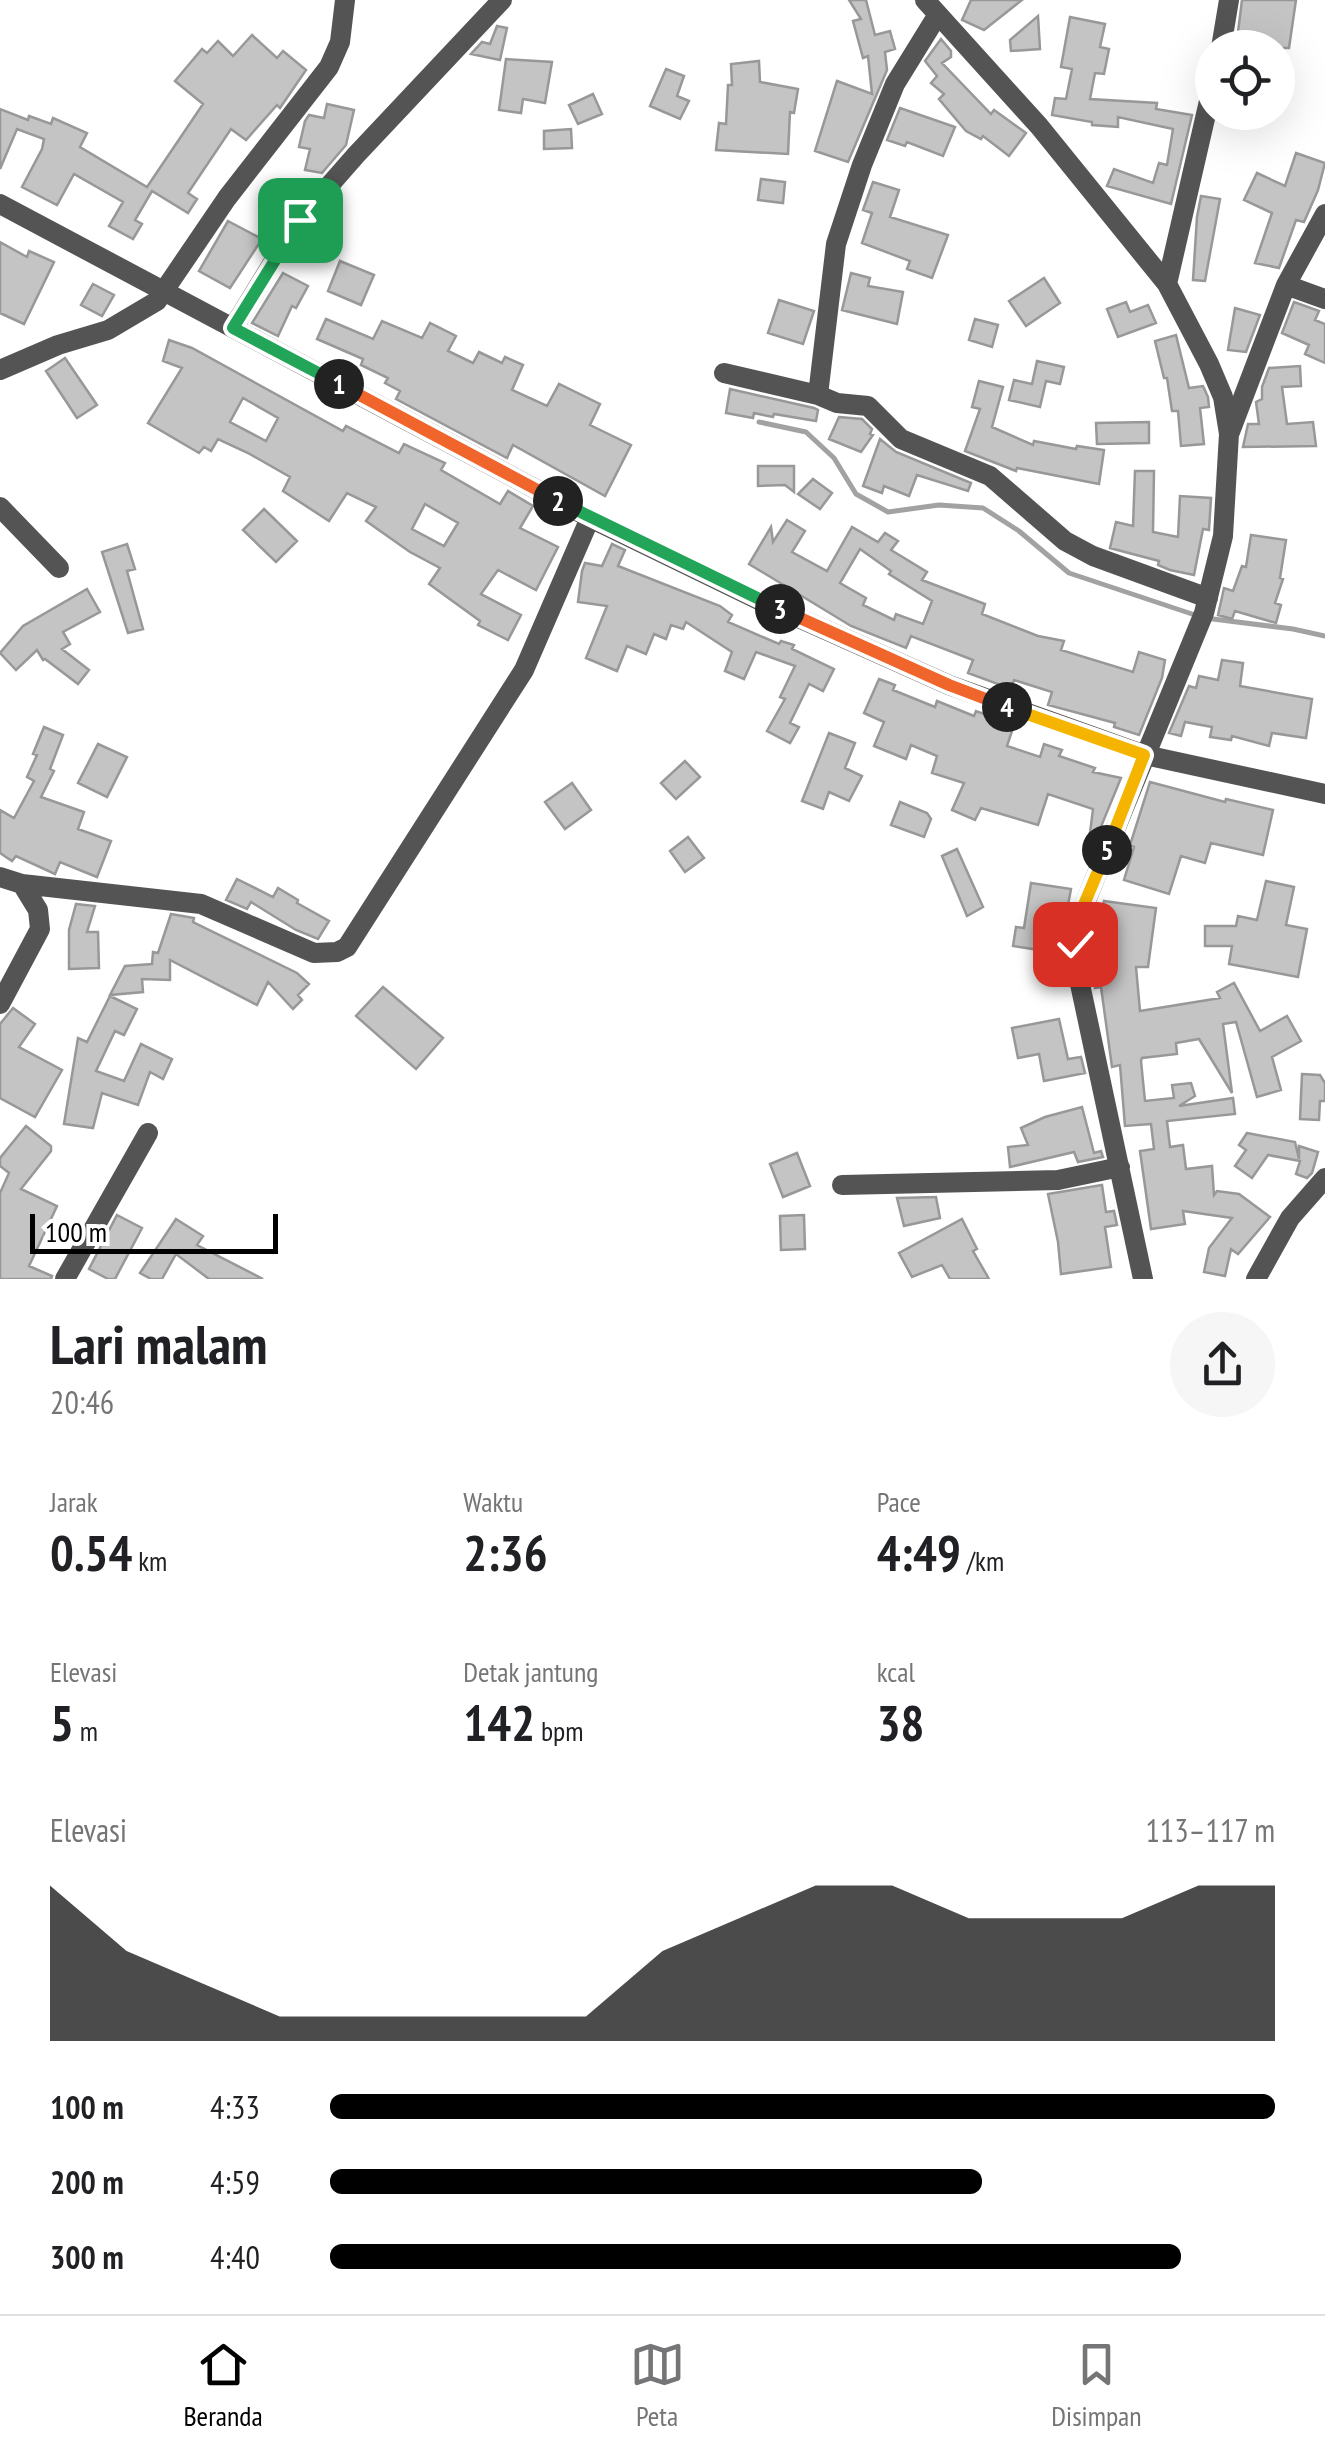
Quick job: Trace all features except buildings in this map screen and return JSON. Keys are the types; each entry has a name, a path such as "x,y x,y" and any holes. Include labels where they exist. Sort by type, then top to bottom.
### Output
{"street":[{"path":"0,370 58,345 108,330 139,314 162,292 227,198 329,67 340,42 345,0"},
{"path":"233,328 300,220 356,154 502,0"},
{"path":"1224,30 1229,0"},
{"path":"818,395 836,244 862,164 932,8 1038,126 1167,284 1210,364 1230,434 1223,536 1206,606 1080,914 1075,944 1077,970 1143,1279"},
{"path":"1167,284 1202,130"},
{"path":"0,204 590,518 763,602 949,685 1144,755 1325,794"},
{"path":"1230,434 1286,286 1325,214"},
{"path":"1286,286 1325,299"},
{"path":"724,373 818,395 837,404 868,406 901,439 990,476 1065,540 1206,606"},
{"path":"0,507 59,568"},
{"path":"0,876 22,884 201,904 314,952 338,952 348,947 524,670 590,518"},
{"path":"0,1004 40,929 38,910 22,884"},
{"path":"65,1279 148,1132"},
{"path":"842,1184 1058,1180 1120,1167"},
{"path":"1256,1279 1290,1218 1325,1178"}],"waterway":[{"path":"759,422 806,432 834,458 856,494 888,512 939,505 983,508 1019,531 1069,573 1195,615"},
{"path":"1205,618 1325,636"}],"route":[{"path":"300,220 233,328 590,518 763,602 949,685 1144,755 1080,914 1075,944"}]}
